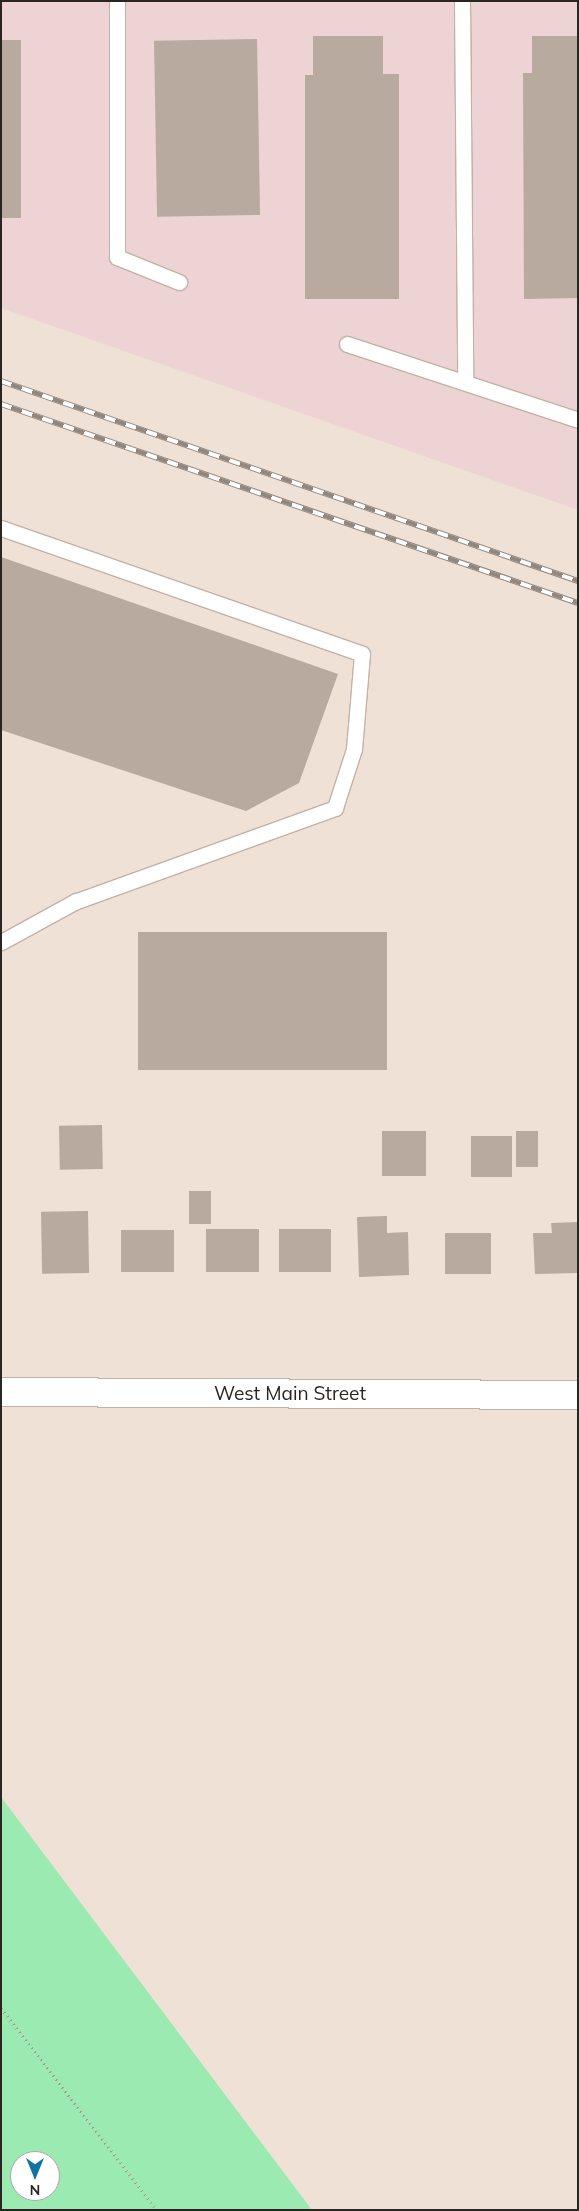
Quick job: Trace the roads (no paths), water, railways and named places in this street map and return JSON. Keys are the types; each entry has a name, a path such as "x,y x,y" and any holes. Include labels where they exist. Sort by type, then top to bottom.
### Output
{"street":[{"name":"West Main Street","path":"1,1392 578,1395"}],"lane":[{"path":"117,1 117,258 179,282"},
{"path":"462,1 465,382"},
{"path":"346,344 578,420"},
{"path":"1,528 362,654 354,750 336,808 76,901 1,942"}],"railway":[{"path":"1,381 578,581"},
{"path":"1,404 578,603"}]}
